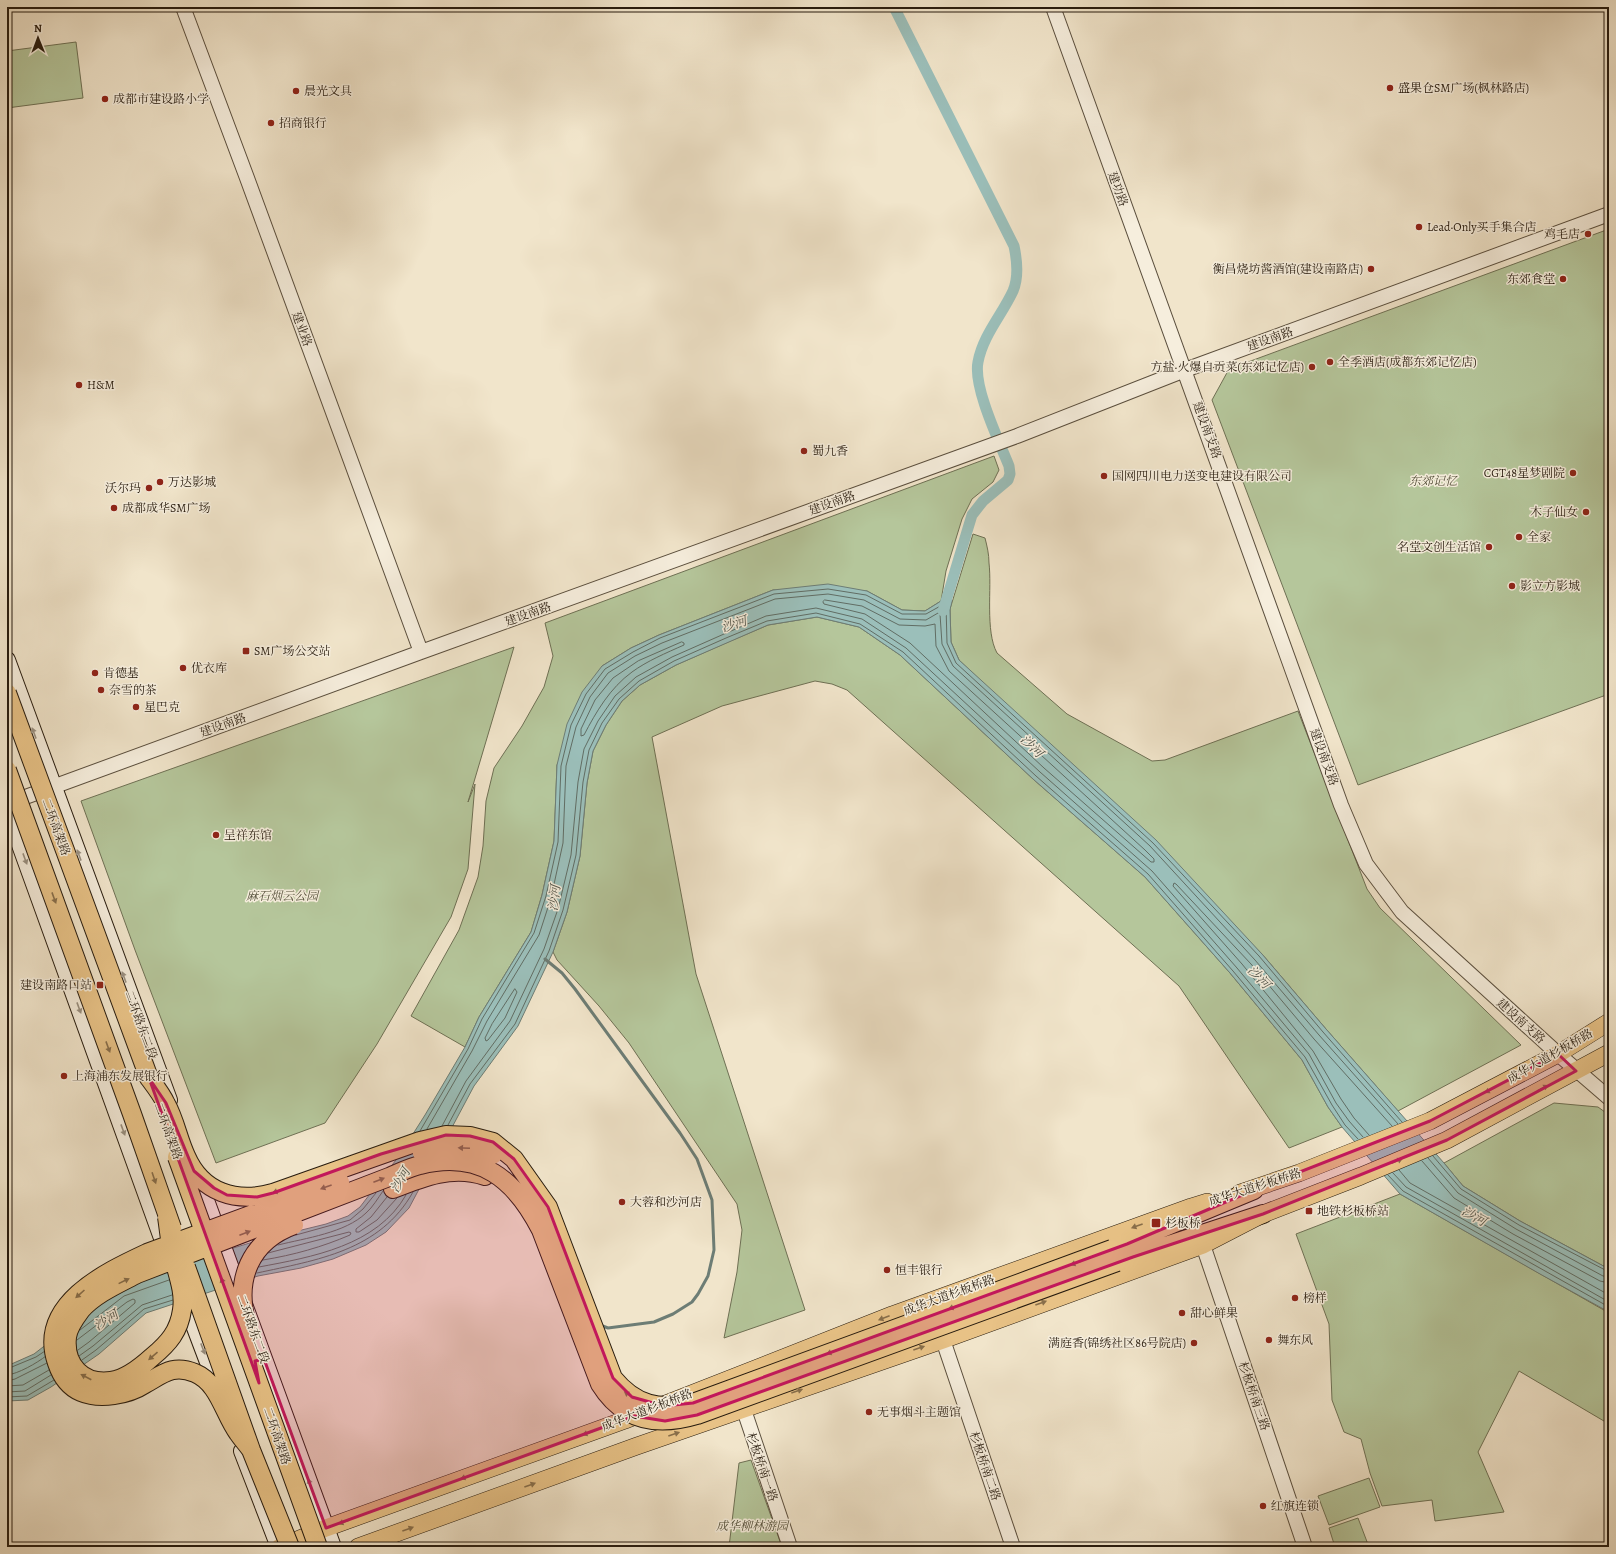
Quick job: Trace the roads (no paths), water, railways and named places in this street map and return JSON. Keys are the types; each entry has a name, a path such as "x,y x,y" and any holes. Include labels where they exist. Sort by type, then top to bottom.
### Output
{"highway":[{"name":"二环高架路","path":"7,693 149,1078 318,1547"},
{"path":"7,770 132,1114 167,1217 251,1450 290,1547"},
{"path":"149,1078 166,1103 186,1156 194,1171 214,1188 228,1194 241,1197 257,1197 273,1193 381,1154 420,1141 446,1135 470,1136 493,1142 514,1159 534,1185 548,1207 613,1378 622,1389 632,1397 651,1405 678,1406 693,1403 1115,1256 1263,1214"},
{"path":"251,1450 238,1434 209,1382 196,1373 184,1369 170,1370 144,1385 126,1393 108,1396 94,1396 80,1392 67,1382 59,1370 53,1353 53,1336 60,1316 68,1305 95,1281 116,1268 147,1253 436,1148 475,1149 492,1154 509,1165 534,1185"},
{"path":"167,1217 172,1255 174,1261 180,1279 182,1308 179,1322 172,1338 147,1362 123,1378 112,1381 97,1382 83,1377 72,1366 68,1353 67,1337 73,1322 82,1309 94,1298 119,1283 137,1274 174,1260 196,1251 322,1203 374,1182 420,1165 442,1161 468,1162 484,1167 498,1174 519,1195 531,1210 600,1384 607,1396 619,1408 636,1416 650,1420 665,1421 681,1420 697,1415 1115,1256 1254,1190"},
{"path":"259,1383 242,1299 248,1267 256,1251 274,1234 285,1228 413,1181 444,1172 474,1172 487,1177 519,1195"}],"main road":[{"name":"二环路东二段","path":"7,660 333,1547"},
{"path":"7,809 189,1312 279,1547"},
{"name":"成华大道杉板桥路","path":"279,1547 326,1528 625,1420 892,1315 1191,1207 1254,1190 1430,1121 1558,1054 1609,1022"},
{"name":"成华大道杉板桥路","path":"358,1547 637,1446 943,1340 1204,1245 1263,1214 1361,1176 1447,1140 1609,1053"}],"street":[{"name":"建业路","path":"182,7 247,178 421,652"},
{"name":"建功路","path":"1053,7 1185,370"},
{"name":"建设南路","path":"7,804 1017,436 1185,370 1609,214"},
{"name":"建设南支路","path":"1185,370 1342,805 1366,864 1402,912 1576,1071 1609,1098"},
{"name":"杉板桥南三路","path":"1204,1245 1305,1547"},
{"name":"杉板桥南二路","path":"943,1340 1013,1547"},
{"name":"杉板桥南一路","path":"744,1410 790,1547"}],"water":[{"name":"沙河","path":"828,584 867,591 902,610 925,611 941,601 943,595 952,600 950,610 951,642 959,660 1156,840 1262,954 1463,1186 1520,1221 1609,1269 1609,1312 1400,1194 1342,1127 1328,1107 1302,1060 1230,973 1145,877 1033,779 900,655 859,627 817,617 768,625 676,665 640,685 622,701 606,725 593,751 587,783 580,856 567,912 553,952 518,1026 474,1086 409,1208 386,1232 366,1245 333,1259 301,1268 258,1276 146,1313 99,1354 51,1387 28,1400 7,1401 7,1366 34,1354 119,1288 204,1257 253,1242 326,1224 348,1216 360,1207 399,1156 425,1115 465,1047 479,1017 531,932 542,895 554,841 557,765 567,724 582,692 602,666 631,648 659,635 773,590"}],"waterway":[{"path":"894,7 1014,246 1017,263 1015,286 1009,300 988,334 980,352 977,373 983,399 993,429 1009,466 1010,474 1008,480 983,501 972,515 943,611"},
{"path":"545,959 562,973 575,989 680,1133 697,1159 712,1200 714,1250 708,1276 692,1302 673,1314 654,1322 608,1328 600,1325"}],"place":[{"name":"盛果仓SM广场(枫林路店)","path":"1390,88"},
{"name":"晨光文具","path":"296,91"},
{"name":"成都市建设路小学","path":"105,99"},
{"name":"招商银行","path":"271,123"},
{"name":"Lead·Only买手集合店","path":"1419,227"},
{"name":"鸡毛店","path":"1588,234"},
{"name":"衡昌烧坊酱酒馆(建设南路店)","path":"1371,269"},
{"name":"东郊食堂","path":"1563,279"},
{"name":"全季酒店(成都东郊记忆店)","path":"1330,362"},
{"name":"方盐·火爆自贡菜(东郊记忆店)","path":"1312,367"},
{"name":"H&M","path":"79,385"},
{"name":"蜀九香","path":"804,451"},
{"name":"CGT48星梦剧院","path":"1573,473"},
{"name":"国网四川电力送变电建设有限公司","path":"1104,476"},
{"name":"万达影城","path":"160,482"},
{"name":"沃尔玛","path":"149,488"},
{"name":"成都成华SM广场","path":"114,508"},
{"name":"木子仙女","path":"1586,512"},
{"name":"全家","path":"1519,537"},
{"name":"名堂文创生活馆","path":"1489,547"},
{"name":"影立方影城","path":"1512,586"},
{"name":"SM广场公交站","path":"246,651"},
{"name":"优衣库","path":"183,668"},
{"name":"肯德基","path":"95,673"},
{"name":"奈雪的茶","path":"101,690"},
{"name":"星巴克","path":"136,707"},
{"name":"呈祥东馆","path":"216,835"},
{"name":"建设南路口站","path":"100,985"},
{"name":"上海浦东发展银行","path":"64,1076"},
{"name":"大蓉和沙河店","path":"622,1202"},
{"name":"地铁杉板桥站","path":"1309,1211"},
{"name":"杉板桥","path":"1156,1223"},
{"name":"恒丰银行","path":"887,1270"},
{"name":"榜样","path":"1295,1298"},
{"name":"甜心鲜果","path":"1182,1313"},
{"name":"舞东风","path":"1269,1340"},
{"name":"满庭香(锦绣社区86号院店)","path":"1194,1343"},
{"name":"无事烟斗主题馆","path":"869,1412"},
{"name":"红旗连锁","path":"1263,1506"}],"park label":[{"name":"东郊记忆","path":"1433,481"},
{"name":"麻石烟云公园","path":"282,896"},
{"name":"成华柳林游园","path":"752,1526"}]}
